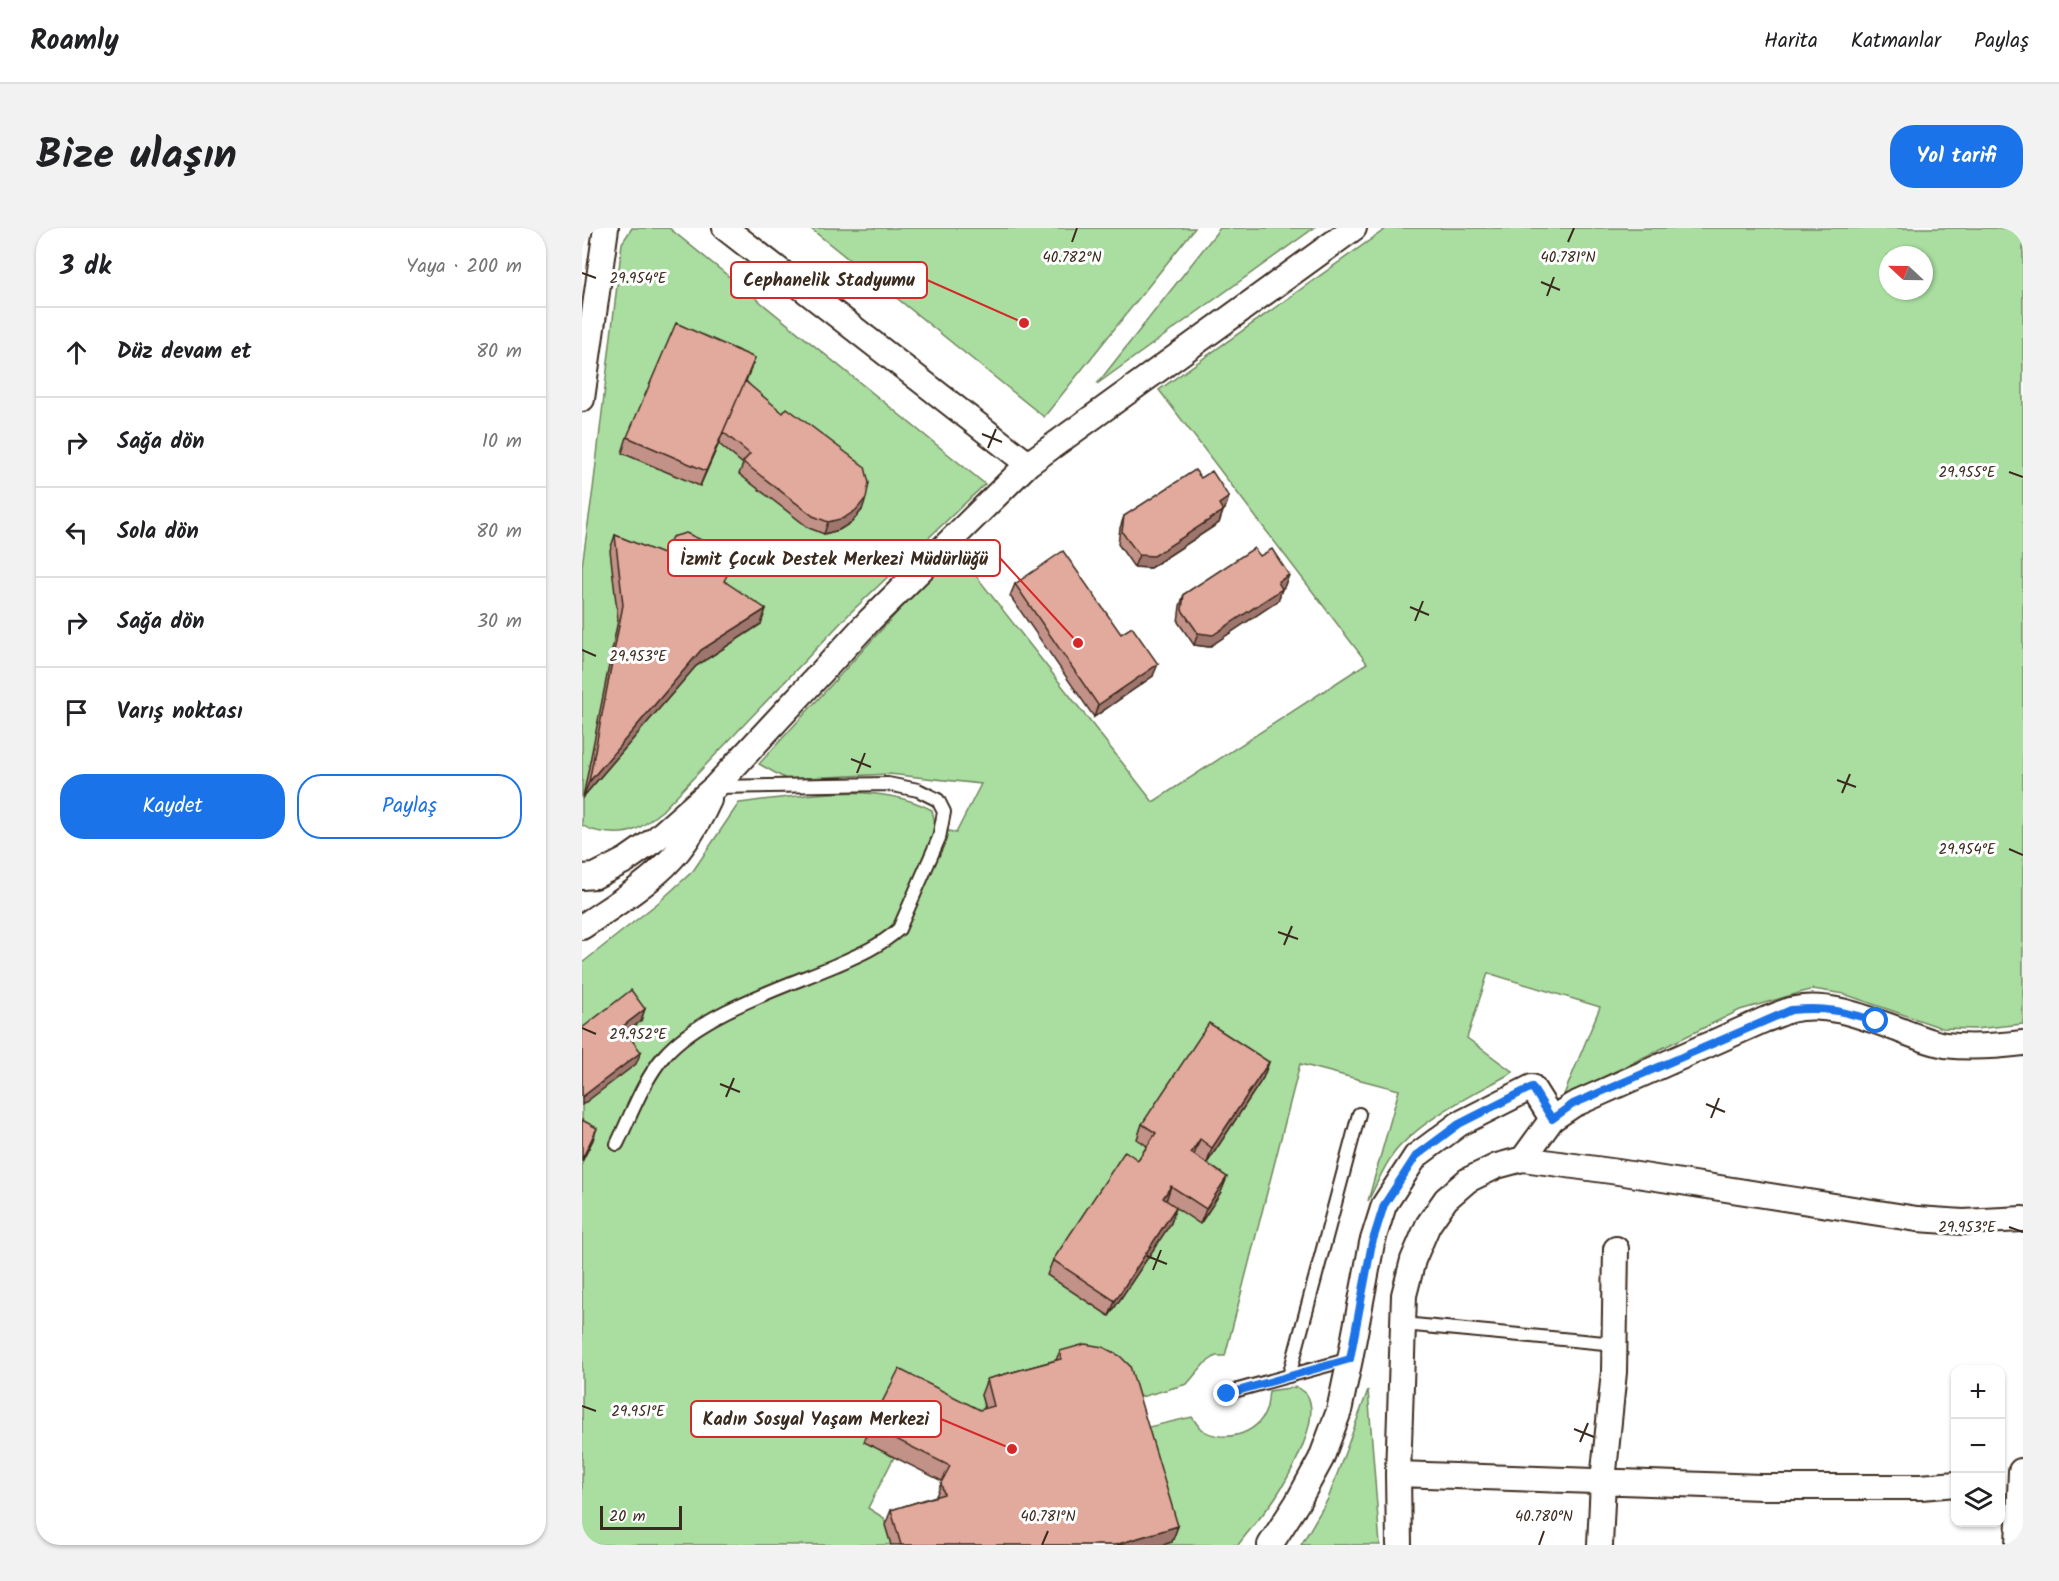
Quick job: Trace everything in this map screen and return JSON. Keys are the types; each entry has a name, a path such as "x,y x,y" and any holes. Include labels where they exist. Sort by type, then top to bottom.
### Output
{"street":[{"path":"582,399 606,228"},
{"path":"725,228 1028,464"},
{"path":"582,877 595,876 626,860 656,839 715,787 870,620 1028,464 1354,228"},
{"path":"582,927 627,897 660,871 690,834 715,787"},
{"path":"1523,1159 1552,1119 1573,1104 1791,1010 1819,1008 1839,1010 1946,1045 1999,1046 2023,1043"},
{"path":"1270,1545 1297,1503 1320,1459 1339,1411 1372,1243 1384,1205 1416,1156 1459,1124 1532,1087 1552,1119"},
{"path":"1399,1545 1398,1474 1404,1295 1413,1260 1428,1225 1446,1199 1468,1180 1497,1166 1523,1159 1917,1219 1964,1222 2023,1219"},
{"path":"1600,1545 1603,1481 1614,1371 1616,1249"},
{"path":"1398,1474 1761,1487 1921,1487 1951,1484"},
{"path":"2015,1474 2018,1545"}],"lane":[{"path":"617,1144 646,1085 664,1056 694,1030 720,1014 866,952 899,929 939,838 944,812 938,800 918,790 888,784 715,787"},
{"path":"1289,1376 1359,1114"},
{"path":"1403,1324 1615,1344"},
{"path":"1227,1394 1350,1359"}],"green space":[{"path":"632,228 669,228 985,484 851,612 662,811 638,829 615,833 600,832 582,825 582,566 622,243"},
{"path":"810,228 1195,228 1044,417"},
{"path":"1220,228 1314,228 1097,384"},
{"path":"1387,228 2023,228 2023,1024 1975,1029 1942,1028 1844,994 1813,989 1740,1010 1563,1097 1600,1007 1488,973 1467,1038 1513,1072 1454,1105 1413,1134 1391,1157 1368,1201 1399,1090 1300,1064 1225,1356 1216,1356 1204,1364 1187,1384 1130,1400 981,1395 988,1422 865,1442 894,1457 868,1508 884,1518 891,1545 582,1545 582,963 659,902 693,871 739,803 812,794 887,795 932,810 936,827 956,833 981,784 889,774 786,779 759,764 933,573 959,554 1153,802 1367,663 1159,390"},
{"path":"1296,1387 1306,1394 1311,1405 1307,1433 1302,1448 1275,1498 1238,1545 1162,1545 1140,1429 1192,1417 1201,1429 1209,1434 1229,1436 1238,1434 1255,1426 1262,1419 1267,1408 1269,1391"},
{"path":"1368,1390 1380,1545 1301,1545 1328,1499"}],"building":[{"path":"676,323 755,358 706,471 627,437"},
{"path":"745,381 783,413 787,408 865,467 869,483 866,498 856,510 844,518 828,522 813,516 743,462 750,454 723,432"},
{"path":"1195,470 1201,478 1212,471 1229,497 1219,504 1223,511 1154,556 1139,555 1122,532 1124,516"},
{"path":"686,533 728,552 732,566 724,581 766,609 701,650 589,782 623,605 615,535 663,554 672,537"},
{"path":"1254,548 1260,556 1272,549 1289,575 1278,582 1282,589 1213,635 1198,633 1182,610 1184,594"},
{"path":"1063,551 1121,634 1132,627 1158,664 1098,705 1015,584"},
{"path":"631,990 645,1009 622,1027 641,1052 582,1097 582,1028"},
{"path":"1209,1023 1269,1062 1212,1148 1200,1139 1191,1153 1227,1177 1206,1209 1171,1186 1163,1198 1176,1207 1115,1301 1053,1260 1125,1151 1138,1160 1156,1133 1142,1124"},
{"path":"582,1120 597,1128 582,1159"},
{"path":"1085,1344 1103,1347 1120,1356 1130,1366 1178,1526 1115,1545 901,1545 891,1510 944,1494 941,1483 950,1466 870,1426 899,1369 980,1410 994,1406 987,1379 1061,1359 1060,1351"}],"place":[{"name":"Cephanelik Stadyumu","path":"1024,323"},
{"name":"İzmit Çocuk Destek Merkezi Müdürlüğü","path":"1078,643"},
{"name":"Kadın Sosyal Yaşam Merkezi","path":"1012,1449"}],"route":[{"path":"1227,1394 1350,1359 1372,1243 1384,1205 1416,1156 1459,1124 1532,1087 1552,1119 1573,1104 1791,1010 1819,1008 1839,1010 1876,1021"}]}
